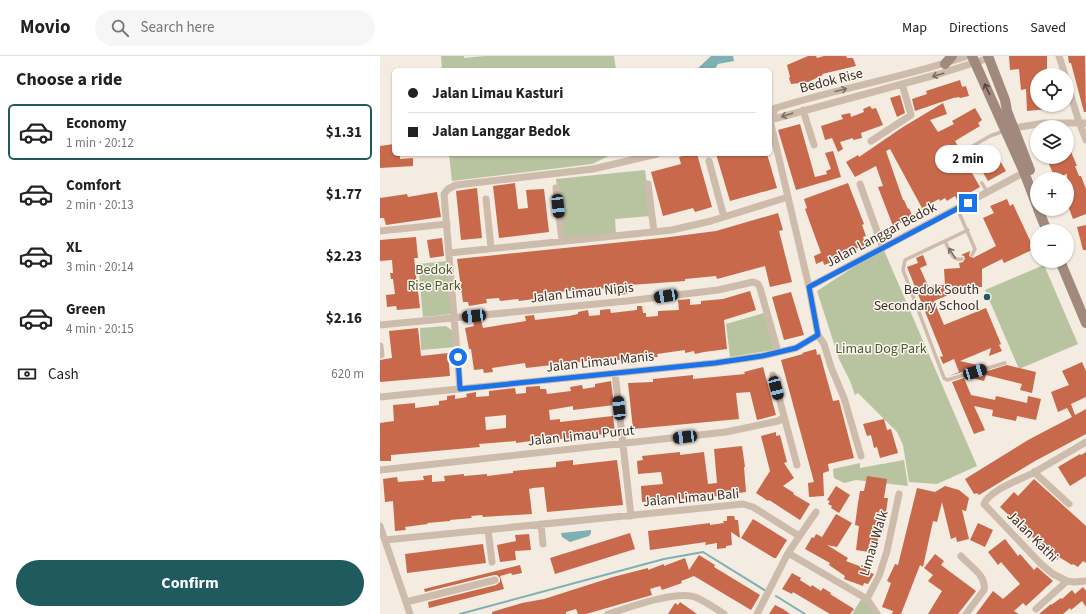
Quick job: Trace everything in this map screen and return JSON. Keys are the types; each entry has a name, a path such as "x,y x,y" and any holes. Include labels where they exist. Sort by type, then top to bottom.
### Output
{"main road":[{"path":"988,57 1005,100 1009,129"},
{"path":"973,60 1009,129 1030,182"},
{"path":"1027,171 1030,176"},
{"path":"1063,268 1086,323"},
{"path":"1069,268 1086,308"}],"street":[{"name":"Bedok Rise","path":"773,109 809,98 913,73 948,60 967,56"},
{"path":"1059,56 1063,68"},
{"name":"Bedok Rise","path":"772,119 902,84 973,60 988,57"},
{"path":"871,141 910,115 902,84"},
{"path":"1074,101 1082,122 1086,140"},
{"name":"Bedok Rise","path":"804,110 814,145"},
{"path":"1009,129 1044,123 1082,122"},
{"path":"772,129 809,287 818,335 824,344 831,368 844,398 861,456"},
{"path":"593,168 628,156"},
{"path":"460,389 444,194 448,189 456,185 593,168 648,156"},
{"path":"709,161 724,217"},
{"name":"Jalan Langgar Bedok","path":"809,287 1027,171"},
{"path":"648,184 654,232"},
{"path":"860,184 884,248"},
{"path":"556,188 562,241"},
{"path":"449,253 654,232 688,227 788,198"},
{"path":"486,199 491,248"},
{"path":"380,231 447,224"},
{"name":"Jalan Limau Nipis","path":"380,325 627,301 718,290 753,282 758,284 760,288 778,352"},
{"name":"Jalan Limau Manis","path":"380,397 715,363 762,356 796,348 818,335"},
{"path":"380,346 381,355"},
{"name":"Jalan Limau Bali","path":"615,373 631,516"},
{"path":"773,375 797,464"},
{"name":"Jalan Limau Purut","path":"380,470 726,432 778,421 784,418"},
{"path":"1069,504 1034,472 1086,442"},
{"name":"Jalan Kathi","path":"1034,472 993,494 986,500 984,505 1041,564 1057,577 1074,582 1086,581"},
{"name":"Limau Walk","path":"868,598 879,576 887,551 899,494"},
{"name":"Jalan Limau Bali","path":"385,540 742,504 753,507 799,536"},
{"path":"757,614 788,553 816,512"},
{"path":"541,524 543,544"},
{"path":"380,526 410,614"},
{"path":"488,530 492,562"},
{"path":"788,553 868,598 876,614"},
{"path":"961,556 981,575 985,586 984,590 966,614"},
{"path":"406,602 495,580"},
{"path":"1036,609 1067,581"},
{"path":"608,614 663,598 686,595 701,600 724,614"}],"lane":[{"path":"971,147 990,136 1009,129"},
{"path":"982,182 987,192"},
{"path":"957,208 968,230 975,249 972,254"},
{"path":"968,230 905,260 903,270 944,378 947,380 1005,363"},
{"path":"945,241 953,257 957,260 962,259"}],"green space":[{"path":"441,56 464,56 464,58 485,56 614,56 616,68 442,68"},
{"path":"449,156 609,156 592,164 452,181"},
{"path":"645,170 651,216 615,219 616,234 563,240 556,179"},
{"name":"Limau Dog Park","path":"883,248 977,466 937,484 909,482 903,445 897,432 858,393 855,395 839,359 817,291"},
{"name":"Bedok Rise Park","path":"448,261 453,314 423,317 418,264"},
{"path":"1037,268 1045,268 1078,344 1019,369 985,290"},
{"path":"764,313 774,350 730,357 726,324"},
{"path":"446,326 453,331 456,347 421,350 420,328"},
{"path":"904,460 908,486 856,480 844,483 834,478 833,469 860,463 860,468"},
{"path":"862,598 875,614 852,614"}],"water":[{"path":"711,56 733,56 734,61 718,64 715,68 698,68"},
{"path":"591,530 589,536 570,542 562,537 561,533"}],"building":[{"path":"808,56 816,56 817,58 824,56 846,56 847,58 853,58 856,66 822,74 823,75 808,82 791,84 787,65"},
{"path":"1009,56 1047,56 1047,68 1030,68 1030,111 1027,111 1026,89 1021,90 1019,69 1010,70"},
{"path":"1068,56 1085,56 1086,112 1084,112 1074,74 1074,68 1072,68 1071,63 1069,63"},
{"path":"960,80 962,87 966,86 969,96 953,98 915,111 912,99 927,94 926,91"},
{"path":"900,95 905,113 897,117 890,98"},
{"path":"943,103 947,114 930,120 938,132 954,124 952,121 975,108 982,120 978,123 980,126 955,141 980,187 957,200 955,196 947,201 945,198 940,201 939,199 922,208 890,149 886,151 903,200 908,209 909,208 913,218 893,226 878,187 883,186 876,166 855,177 846,162 858,155 859,157 903,127"},
{"path":"870,106 872,109 876,108 883,125 861,133 862,138 853,140 853,138 840,142 843,149 838,152 832,138 825,140 821,126 843,119 841,115 850,113 851,117 864,112 863,109"},
{"path":"800,124 815,177 827,174 826,171 831,169 825,153 833,151 841,177 796,190 778,130"},
{"path":"392,144 392,156 400,156 400,159 413,158 413,166 380,168 380,146"},
{"path":"993,149 1006,171 988,181 975,159"},
{"path":"698,156 712,207 695,212 693,208 663,216 651,172 681,164 679,157"},
{"path":"717,156 768,156 777,188 730,201"},
{"path":"1074,159 1077,166 1075,166 1086,189 1086,214 1073,219 1072,216 1074,216 1074,172 1052,172 1049,164 1074,164"},
{"path":"515,183 518,209 528,208 526,190 544,189 549,232 499,238 493,186"},
{"path":"848,183 864,224 862,225 866,236 863,237 866,245 842,254 843,258 824,265 823,261 816,264 814,256 821,253 805,209 807,208 804,199"},
{"path":"477,188 482,238 461,240 456,191"},
{"path":"437,192 441,217 386,225 384,218 380,218 380,198 407,194 408,197"},
{"path":"1007,199 1010,206 1013,204 1030,240 1030,251 1004,263 1002,259 982,269 982,287 967,287 934,301 944,325 986,308 1001,344 999,345 1002,351 989,356 991,348 960,361 982,366 949,376 959,372 954,359 943,364 940,357 943,356 907,267 918,263 916,258 923,255 927,265 920,268 928,286 945,285 944,269 960,268 959,263 963,262 965,259 964,256 961,255 970,251 969,256 973,258 996,246 983,218 994,213 990,206"},
{"path":"778,213 783,230 779,231 792,282 770,287 765,266 717,279 716,276 685,279 685,281 630,285 630,288 627,288 628,294 616,295 615,287 590,290 590,288 552,293 553,300 541,301 541,298 519,301 518,299 500,301 499,298 486,299 487,303 469,306 468,302 463,302 457,259 716,231"},
{"path":"1086,225 1086,250 1083,250 1077,227"},
{"path":"416,237 418,258 414,258 420,308 397,310 396,306 387,307 386,295 395,294 393,279 391,279 390,273 393,273 392,260 380,261 380,240"},
{"path":"442,238 444,256 430,258 427,240"},
{"path":"750,291 756,310 724,320 727,349 695,354 694,351 685,353 685,350 657,354 658,357 652,357 653,359 640,360 640,357 604,362 604,359 526,368 525,363 492,368 493,372 484,373 483,369 474,370 471,349 469,349 465,328 474,326 473,321 481,320 483,328 526,321 525,316 534,315 535,320 569,316 588,310 589,316 600,315 600,310 610,309 611,313 637,310 637,306 642,306 643,313 646,313 646,317 658,316 658,311 679,310 678,300 690,299 690,305 701,304 701,301 723,299"},
{"path":"791,292 804,335 784,340 772,297"},
{"path":"418,328 421,356 448,353 450,376 380,382 380,360 392,358 389,331"},
{"path":"816,349 817,355 820,354 833,401 839,400 854,458 828,464 829,471 823,473 824,496 809,497 808,483 814,482 781,360"},
{"path":"1082,362 1086,371 1086,397 1071,404 1075,415 1086,409 1086,434 1035,461 979,495 977,493 974,494 965,479 1028,440 1072,417 1067,408 1058,412 1051,392 1069,385 1062,371"},
{"path":"1007,365 1036,372 1032,393 1020,390 1022,384 986,375 984,381 968,377"},
{"path":"763,367 776,415 757,420 750,392 736,393 739,419 633,429 628,383 653,382 653,379 693,375 693,379 745,374 744,372"},
{"path":"964,378 971,395 995,400 996,396 1027,403 1028,396 1041,399 1036,420 1017,416 1016,421 992,416 993,410 974,406 985,430 974,434 952,382"},
{"path":"611,381 614,405 573,410 573,406 549,410 550,420 560,419 560,422 613,416 615,433 516,443 516,441 479,444 480,447 391,455 391,461 380,461 380,423 394,421 393,405 415,403 415,408 439,405 439,401 447,400 447,396 455,395 455,399 467,397 466,394 476,392 476,397 489,396 489,391 515,388 516,394 526,393 526,387 540,386 540,389 546,389 547,394 571,391 570,387 582,385 583,389 595,387 595,384","holes":["506,415 506,428 486,430 485,417"]},
{"path":"884,419 887,430 891,429 898,453 880,458 877,447 874,448 871,435 867,436 863,424"},
{"path":"776,432 776,436 780,435 787,462 784,463 794,478 783,486 810,504 800,520 756,493 770,471 761,436"},
{"path":"742,446 746,492 718,494 718,496 709,497 642,502 641,486 663,484 661,472 638,474 637,461 643,460 642,456 680,452 680,455 704,452 708,484 717,483 714,449"},
{"path":"1086,452 1086,476 1070,486 1058,467"},
{"path":"573,460 573,465 617,460 623,505 547,512 544,487 533,488 529,489 532,514 483,517 482,515 471,516 472,518 427,523 428,524 405,527 406,530 395,531 393,501 385,502 383,479 397,477 398,482 424,480 423,476 432,475 432,482 445,481 444,476 487,474 487,476 513,473 513,471 556,467 556,462"},
{"path":"867,476 887,479 884,498 888,498 883,533 879,532 876,553 856,550 859,526 855,525 858,503 860,491 864,491"},
{"path":"1034,479 1086,526 1086,563 1083,561 1078,567 1059,557 1057,560 1048,554 1050,549 1041,545 1000,507 1014,492 1018,496"},
{"path":"836,486 850,495 839,513 831,508 832,506 828,504 830,501 827,500"},
{"path":"945,486 959,490 969,498 966,511 962,510 969,539 957,542 956,537 951,539 942,502 937,522 933,521 923,567 920,565 901,614 892,614 893,611 882,607 891,583 887,581 895,564 898,565 917,488 935,492"},
{"path":"836,514 852,523 837,547 827,545 848,558 846,561 867,569 866,571 874,574 868,584 864,583 863,586 844,579 845,576 829,565 830,563 805,549 812,537 814,538 816,534 822,537"},
{"path":"727,516 734,516 735,520 738,520 740,538 731,532 732,545 726,546 726,548 717,549 717,543 705,545 706,542 650,550 648,531 710,523 710,525 724,523 723,521 727,521"},
{"path":"753,519 787,540 776,558 741,538"},
{"path":"978,523 993,530 985,547 970,540"},
{"path":"630,533 635,549 555,574 550,558"},
{"path":"529,534 531,550 515,551 516,560 500,562 497,545 516,541 515,535"},
{"path":"1005,539 1018,556 1020,554 1034,570 1037,567 1053,581 1026,606 1023,603 1014,611 1019,614 976,614 993,591 1003,599 1020,584 1001,562 998,565 988,552"},
{"path":"483,544 486,563 407,573 405,554"},
{"path":"935,554 944,561 941,565 976,591 958,614 928,614 942,591 928,581 933,575 924,568"},
{"path":"699,555 715,565 714,567 760,595 751,610 694,576 681,581 682,583 662,590 660,586 650,589 652,595 586,614 578,614 576,609 566,612 566,614 492,614 492,612 522,603 544,599 613,577 648,568 648,570 664,564 664,566 685,558 689,570"},
{"path":"520,565 522,573 512,575 511,573 500,576 504,589 429,608 428,602 496,585 500,582 500,578 497,575 494,575 425,592 424,589"},
{"path":"792,573 801,578 800,580 811,587 812,585 821,591 823,588 854,609 850,614 830,614 793,592 792,594 782,589"},
{"path":"1083,587 1086,591 1086,607 1082,601 1071,610 1070,608 1063,614 1039,614 1051,604 1061,598 1062,599 1072,590 1075,594"},
{"path":"680,602 697,614 668,614 675,603 678,605"},
{"path":"775,605 783,609 790,614 769,614"}],"waterway":[{"path":"460,614 664,559 703,552 766,591"},
{"path":"776,596 805,614"}],"place":[{"name":"Bedok South Secondary School","path":"987,297"}],"route":[{"path":"458,357 460,389 715,363 762,356 796,348 818,335 809,287 968,203"}]}
